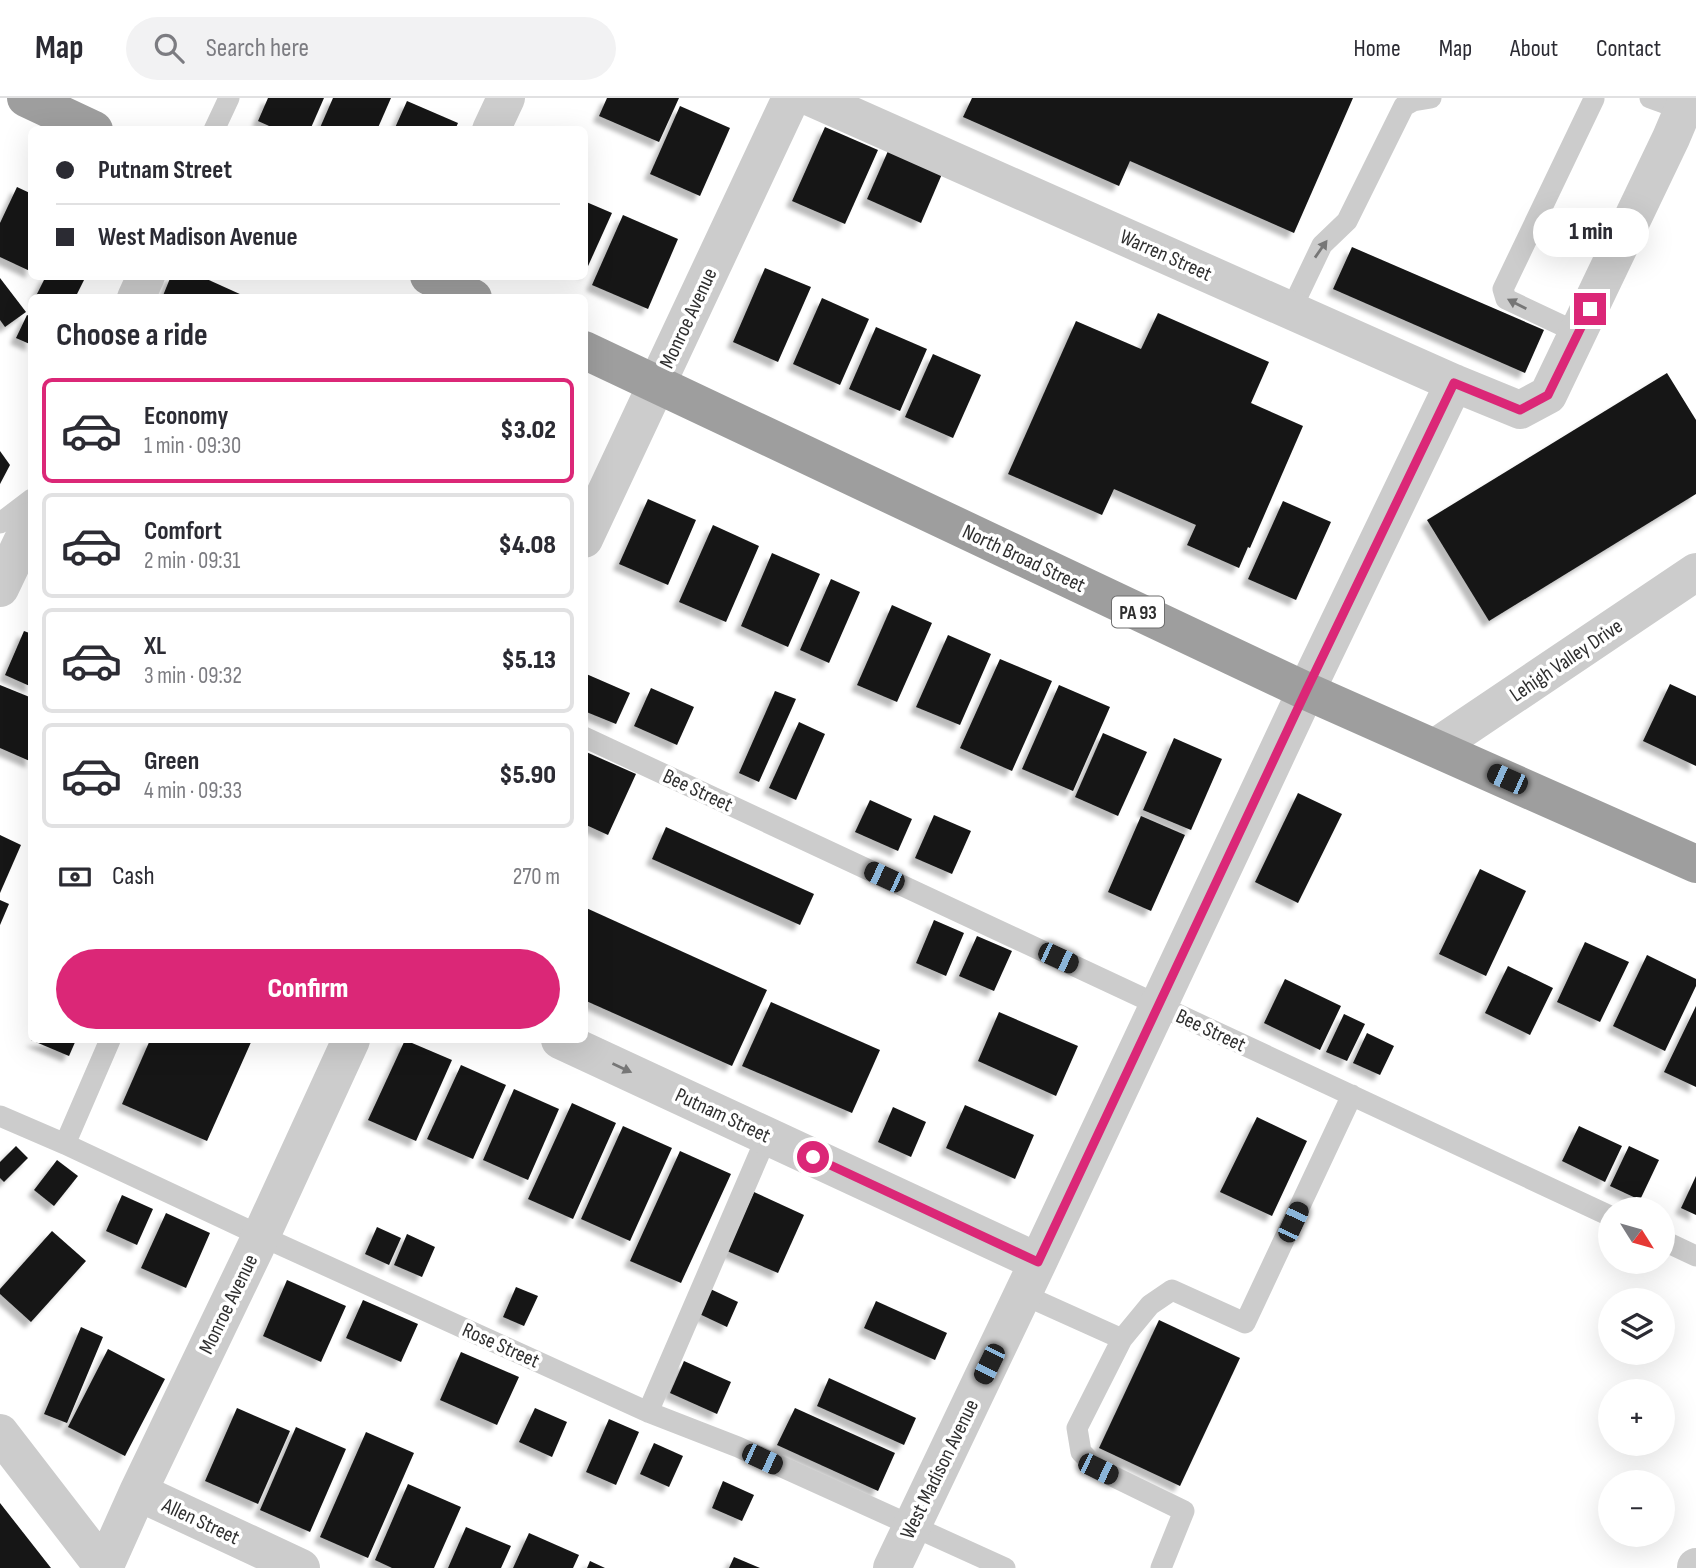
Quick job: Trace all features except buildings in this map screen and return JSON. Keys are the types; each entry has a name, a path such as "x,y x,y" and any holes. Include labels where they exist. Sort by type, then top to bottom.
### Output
{"highway":[{"path":"26,98 86,126"},
{"path":"437,280 466,294"},
{"name":"North Broad Street","path":"588,353 1306,691 1696,864"}],"street":[{"path":"493,126 506,98"},
{"name":"Monroe Avenue","path":"588,531 792,98"},
{"name":"Warren Street","path":"812,98 1520,410 1548,395 1578,333"},
{"path":"1578,333 1674,102"},
{"name":"West Madison Avenue","path":"892,1568 1454,383"},
{"path":"0,588 28,529"},
{"name":"Lehigh Valley Drive","path":"1436,747 1696,572"},
{"name":"Monroe Avenue","path":"104,1568 350,1043"},
{"name":"Putnam Street","path":"566,1043 766,1136 1030,1278"},
{"path":"0,1433 104,1568"},
{"name":"Allen Street","path":"138,1492 302,1568"}],"lane":[{"path":"217,126 229,98"},
{"path":"1291,310 1314,257 1322,245 1347,221 1404,106 1413,101 1431,98"},
{"path":"1578,333 1506,299 1503,289 1593,98 1604,98"},
{"path":"0,523 28,502"},
{"name":"Bee Street","path":"588,739 1598,1210"},
{"path":"65,1144 109,1043"},
{"path":"1161,1568 1184,1511 1098,1469 1082,1452 1077,1428 1122,1339 1150,1305 1172,1290 1245,1323 1352,1096"},
{"name":"Rose Street","path":"0,1116 648,1412 738,1447 1005,1568"},
{"path":"648,1412 766,1136"},
{"path":"1675,1246 1696,1256"},
{"path":"1030,1278 1122,1339"}],"route":[{"path":"813,1157 1038,1262 1454,383 1520,410 1548,395 1590,309"}]}
